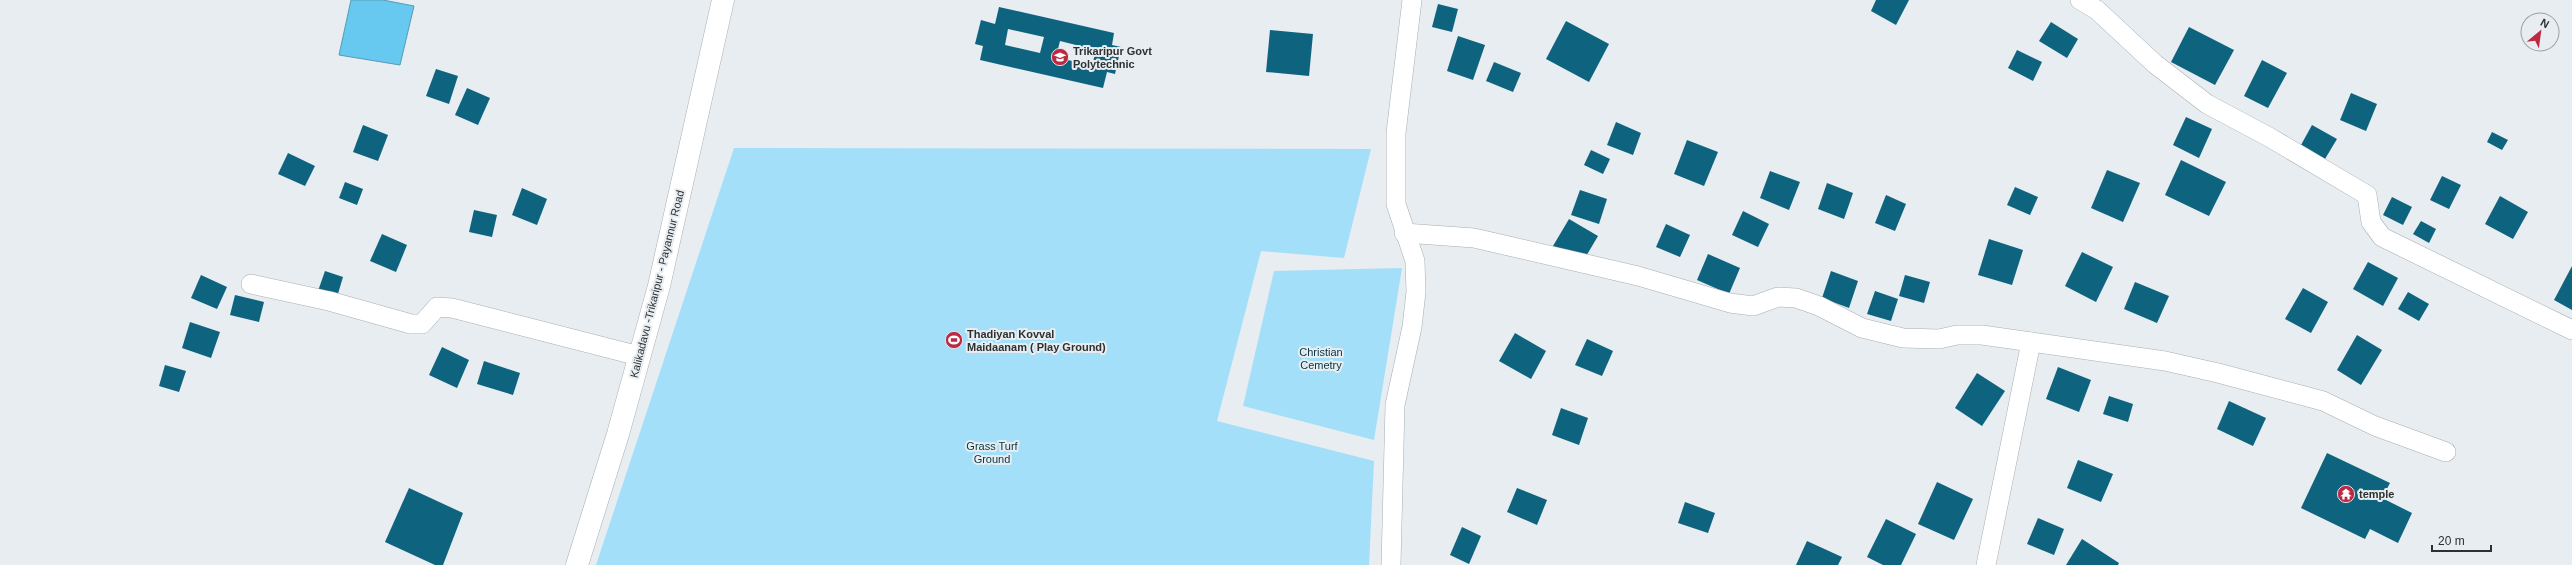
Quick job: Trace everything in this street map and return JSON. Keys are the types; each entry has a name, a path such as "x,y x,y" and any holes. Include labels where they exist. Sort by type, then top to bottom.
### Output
{"main road":[{"name":"Kalikadavu -Trikaripur - Payannur Road","path":"577,565 639,356 658,286 723,0"}],"street":[{"path":"1391,565 1395,405 1412,327 1416,292 1415,261 1404,232 1396,204 1396,133 1412,0"},
{"path":"2080,0 2097,10 2155,64 2207,104 2269,137 2367,195 2371,222 2382,237 2572,330"},
{"path":"1404,232 1474,238 1638,276 1730,303 1753,306 1778,297 1796,298 1819,306 1862,328 1903,338 1939,339 1957,335 1982,335 2164,361 2218,373 2323,401 2375,426 2446,452"},
{"path":"251,284 329,301 411,324 422,324 437,307 452,308 639,356"},
{"path":"1986,565 2031,342"}],"green space":[{"name":"Thadiyan Kovval Maidaanam ( Play Ground)","path":"734,148 1371,149 1344,258 1261,251 1217,421 1374,461 1369,565 596,565"},
{"name":"Christian Cemetry","path":"1402,268 1374,440 1243,406 1274,271"}],"shaded area":[{"path":"351,0 383,0 414,6 400,65 339,55"}],"building":[{"path":"1876,0 1909,0 1896,25 1871,11"},
{"path":"1438,4 1458,9 1452,32 1432,27"},
{"path":"999,7 1114,33 1112,45 1121,47 1115,74 1107,72 1103,88 980,60 983,46 975,44 981,20 995,24","holes":["1008,29 1044,37 1040,53 1005,45","1060,41 1096,50 1092,66 1056,57"]},
{"path":"1566,21 1609,44 1589,82 1546,59"},
{"path":"2051,22 2078,39 2067,58 2039,41"},
{"path":"2189,27 2234,50 2215,85 2171,62"},
{"path":"1270,30 1313,34 1309,76 1266,72"},
{"path":"1458,36 1485,45 1473,80 1447,71"},
{"path":"2017,50 2042,62 2033,81 2008,68"},
{"path":"2262,60 2287,73 2268,108 2244,96"},
{"path":"1494,62 1521,73 1513,92 1486,81"},
{"path":"436,69 458,76 449,104 426,96"},
{"path":"467,88 490,98 478,125 455,115"},
{"path":"2351,93 2377,104 2366,131 2340,120"},
{"path":"2186,117 2212,129 2199,158 2173,145"},
{"path":"1616,122 1641,133 1633,155 1607,145"},
{"path":"363,125 388,135 378,161 353,152"},
{"path":"2312,125 2337,139 2325,159 2301,145"},
{"path":"2492,132 2508,140 2502,150 2487,142"},
{"path":"1687,140 1718,152 1704,186 1674,174"},
{"path":"1591,150 1610,159 1603,174 1584,165"},
{"path":"288,153 315,166 305,186 278,174"},
{"path":"2181,160 2226,182 2209,216 2165,195"},
{"path":"2107,170 2140,183 2123,222 2091,208"},
{"path":"1770,171 1800,182 1789,210 1760,198"},
{"path":"2442,176 2461,185 2449,209 2430,200"},
{"path":"345,182 363,189 357,205 339,198"},
{"path":"1827,183 1853,193 1844,219 1818,209"},
{"path":"2015,187 2038,197 2030,215 2007,205"},
{"path":"522,188 547,199 537,225 512,215"},
{"path":"1580,190 1607,199 1599,224 1571,215"},
{"path":"1886,195 1906,204 1895,231 1875,223"},
{"path":"2500,196 2528,212 2513,239 2485,224"},
{"path":"2392,197 2412,207 2403,225 2383,215"},
{"path":"474,210 497,215 492,237 469,232"},
{"path":"1743,211 1769,224 1758,247 1732,235"},
{"path":"1569,219 1598,236 1582,263 1553,246"},
{"path":"2421,221 2436,229 2429,243 2413,234"},
{"path":"1666,224 1690,235 1680,257 1656,247"},
{"path":"382,234 407,245 396,272 370,261"},
{"path":"1989,239 2023,250 2012,285 1978,275"},
{"path":"2082,252 2113,267 2096,302 2065,286"},
{"path":"1708,254 1740,268 1729,294 1697,280"},
{"path":"2368,262 2398,278 2383,306 2353,289"},
{"path":"2572,266 2572,310 2554,300"},
{"path":"325,271 343,277 337,297 318,291"},
{"path":"1831,271 1858,281 1849,308 1822,298"},
{"path":"201,275 227,287 217,309 191,298"},
{"path":"1905,275 1930,282 1924,303 1899,296"},
{"path":"2135,282 2169,296 2157,323 2124,309"},
{"path":"2303,288 2328,302 2311,333 2285,319"},
{"path":"1875,291 1898,299 1891,321 1867,314"},
{"path":"2408,292 2429,304 2419,321 2398,309"},
{"path":"235,295 264,302 259,322 230,315"},
{"path":"190,322 220,332 211,358 182,348"},
{"path":"1515,333 1546,351 1531,379 1499,361"},
{"path":"2357,335 2382,350 2361,385 2337,370"},
{"path":"1587,339 1613,351 1602,376 1575,365"},
{"path":"442,347 469,360 457,388 429,375"},
{"path":"484,361 520,373 513,395 477,384"},
{"path":"165,365 186,371 179,392 159,386"},
{"path":"2058,367 2091,380 2079,412 2046,399"},
{"path":"1977,373 2005,391 1982,426 1955,408"},
{"path":"2109,396 2133,404 2128,422 2103,414"},
{"path":"2229,401 2266,418 2253,446 2217,429"},
{"path":"1561,408 1588,418 1579,445 1552,435"},
{"name":"temple","path":"2327,453 2390,483 2382,498 2412,513 2398,543 2370,529 2365,539 2301,508"},
{"path":"2078,460 2113,474 2101,502 2067,488"},
{"path":"1937,482 1973,499 1954,540 1918,524"},
{"path":"409,488 463,513 443,565 435,565 385,542"},
{"path":"1517,488 1547,500 1537,525 1507,512"},
{"path":"1685,502 1715,513 1708,533 1678,523"},
{"path":"2038,518 2064,529 2054,555 2027,544"},
{"path":"1886,519 1916,534 1901,565 1883,565 1867,557"},
{"path":"1462,527 1481,536 1469,564 1450,555"},
{"path":"2082,539 2119,563 2118,565 2066,565"},
{"path":"1807,541 1842,557 1838,565 1796,565"}],"place":[{"name":"Trikaripur Govt Polytechnic","path":"1060,57"},
{"name":"Thadiyan Kovval Maidaanam ( Play Ground)","path":"954,340"},
{"name":"temple","path":"2346,494"}],"park label":[{"name":"Grass Turf Ground","path":"992,452"}]}
